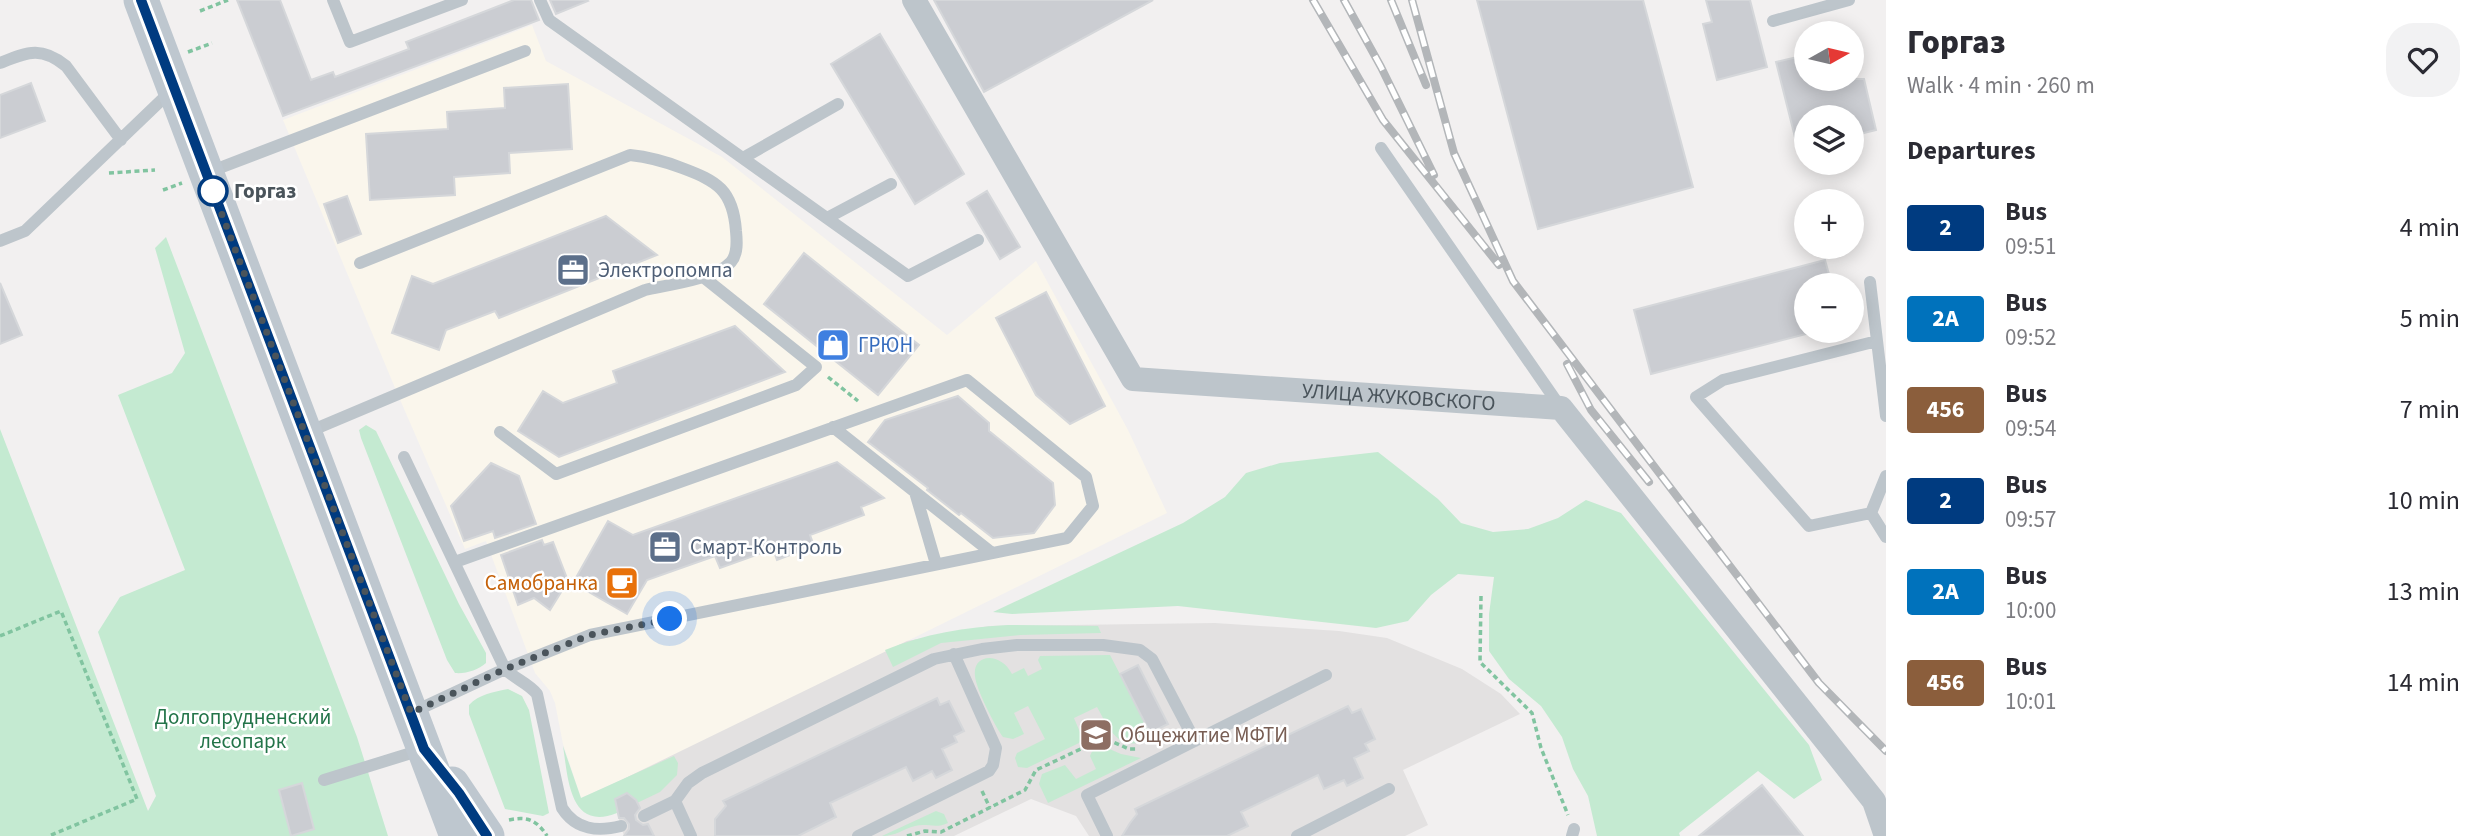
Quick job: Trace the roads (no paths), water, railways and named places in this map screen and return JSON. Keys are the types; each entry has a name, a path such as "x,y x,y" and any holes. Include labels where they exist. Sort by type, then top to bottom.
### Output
{"main road":[{"path":"141,0 457,836"},
{"path":"424,749 459,793 495,828"},
{"path":"424,749 430,803 438,836"}],"street":[{"name":"УЛИЦА ЖУКОВСКОГО","path":"914,0 1133,379 1561,408"},
{"path":"1561,408 1880,795 1886,836"}],"lane":[{"path":"332,0 350,42 462,0"},
{"path":"540,0 549,20 908,276 978,240"},
{"path":"1773,21 1849,0"},
{"path":"0,63 38,51 56,58 66,66 121,140"},
{"path":"206,173 526,51"},
{"path":"0,241 25,231 174,88"},
{"path":"743,158 838,104"},
{"path":"1381,148 1561,408"},
{"path":"305,433 645,290 702,276 730,263 735,255 736,222 731,204 723,190 710,178 653,157 630,155 360,263"},
{"path":"827,218 891,184"},
{"path":"500,432 556,474 796,386 816,367 702,276"},
{"path":"1870,282 1886,416"},
{"path":"1871,513 1808,526 1696,397 1723,380 1877,341"},
{"path":"411,713 505,669 590,635 1068,538 1093,506 1086,477 967,380 455,562"},
{"path":"833,427 992,553"},
{"path":"404,457 505,669 537,694 558,796 568,817 583,827 594,830 621,826"},
{"path":"1871,513 1886,476"},
{"path":"915,492 936,565"},
{"path":"1871,513 1886,537"},
{"path":"644,816 675,801 688,783 702,773 934,659 1017,645 1104,645 1140,650 1153,659 1195,741"},
{"path":"858,836 989,771 993,765 996,748 954,654"},
{"path":"1107,836 1087,795 1326,675"},
{"path":"324,780 424,749"},
{"path":"1297,836 1389,789"},
{"path":"675,801 691,836"}],"railway":[{"path":"1313,0 1383,120 1499,265"},
{"path":"1344,0 1381,67 1434,175"},
{"path":"1391,0 1426,85"},
{"path":"1412,0 1454,153 1513,281 1819,683 1886,751"},
{"path":"1567,364 1591,410 1649,482"}],"place":[{"name":"Горгаз","path":"213,191"},
{"name":"Электропомпа","path":"573,270"},
{"name":"ГРЮН","path":"833,345"},
{"name":"Смарт-Контроль","path":"665,547"},
{"name":"Самобранка","path":"622,583"},
{"name":"Общежитие МФТИ","path":"1096,735"}],"park label":[{"name":"Долгопрудненский лесопарк","path":"243,729"}]}
